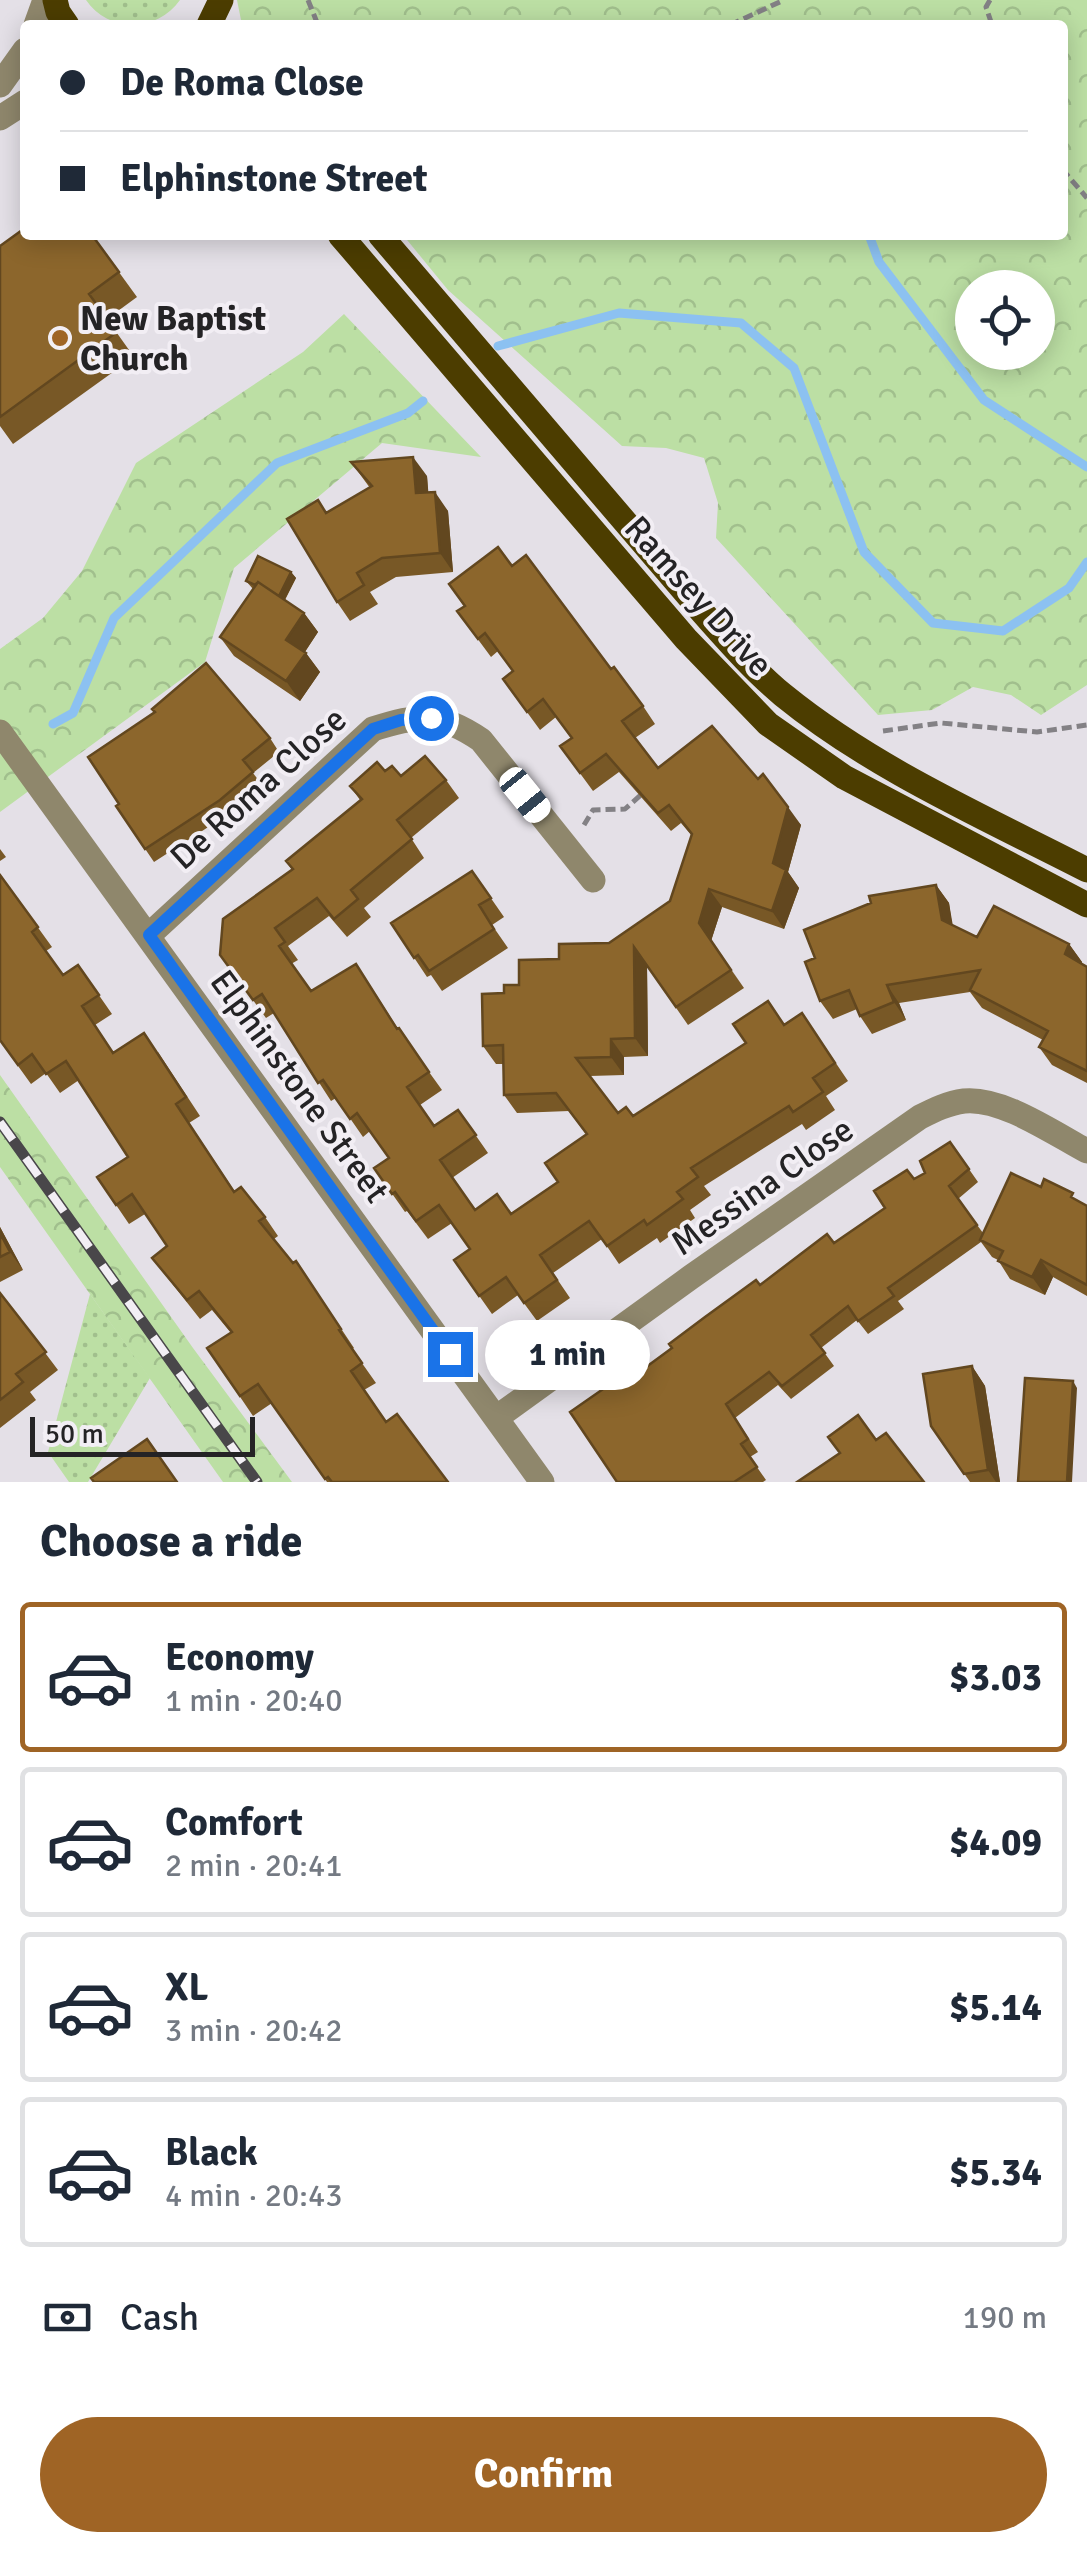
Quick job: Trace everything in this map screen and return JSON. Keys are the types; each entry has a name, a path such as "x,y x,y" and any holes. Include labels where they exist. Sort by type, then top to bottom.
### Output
{"main road":[{"name":"Ramsey Drive","path":"344,240 686,639 768,724 844,776 1087,905"},
{"name":"Ramsey Drive","path":"384,240 703,614 782,694 840,737 900,774 1087,870"}],"street":[{"path":"0,85 20,57"},
{"name":"De Roma Close","path":"149,935 373,729 401,720 431,718 457,724 480,740 593,880"},
{"name":"Elphinstone Street","path":"0,732 542,1482"},
{"name":"Messina Close","path":"496,1418 920,1117 943,1106 968,1100 1007,1109 1087,1151"}],"path":[{"path":"741,20 784,0"},
{"path":"1068,176 1087,198"},
{"path":"840,737 940,723 1037,732 1087,725"},
{"path":"567,848 593,810 625,809 653,784"}],"green space":[{"path":"86,0 180,0 156,20 110,20"},
{"path":"237,0 1087,0 1087,685 1041,715 1011,695 973,687 932,710 878,715 716,538 718,503 704,458 666,448 622,446 448,290 407,240 1068,240 1068,20 241,20"},
{"path":"344,314 481,457 382,443 234,568 205,662 0,812 0,649 43,618 82,571 136,463 303,352"},
{"path":"0,1075 292,1482 223,1482 0,1167"},
{"path":"90,1294 150,1378 88,1482 69,1482 48,1452"}],"building":[{"name":"New Baptist Church","path":"20,232 20,240 96,240 119,272 89,294 117,332 0,417 0,246"},
{"path":"413,457 416,493 435,492 440,553 382,558 357,573 364,585 337,602 287,519 318,500 326,513 372,486 351,462"},
{"path":"498,547 512,566 526,555 643,706 622,721 658,768 712,726 758,779 763,774 788,807 773,863 786,870 772,911 709,889 699,923 731,970 676,1007 634,947 635,1038 611,1039 611,1057 576,1058 618,1113 626,1107 633,1116 746,1043 733,1024 768,1001 784,1025 802,1013 835,1063 813,1078 823,1092 793,1112 789,1106 691,1168 698,1177 677,1192 683,1199 647,1225 644,1220 607,1246 589,1221 540,1255 557,1280 524,1303 506,1277 479,1296 454,1260 470,1249 439,1205 416,1221 395,1192 392,1194 374,1168 389,1158 357,1113 350,1119 323,1080 318,1083 262,994 253,1000 220,955 223,919 293,869 286,861 362,799 350,786 377,762 385,771 392,766 401,776 425,756 446,780 397,820 412,839 351,890 358,899 334,919 317,898 275,928 285,942 279,946 311,991 356,964 429,1072 407,1087 434,1126 458,1110 476,1135 440,1160 475,1210 497,1194 511,1214 558,1182 545,1163 587,1134 556,1093 504,1095 503,1045 483,1046 482,994 504,993 504,985 519,985 519,960 559,959 559,944 609,943 670,901 692,834 669,805 658,813 606,754 580,773 560,746 572,738 543,699 527,712 503,679 513,671 485,633 478,639 457,611 465,606 449,584"},
{"path":"258,556 291,572 279,596 258,582 255,585 246,581"},
{"path":"258,582 304,613 286,640 306,653 286,681 220,637"},
{"path":"206,663 270,738 243,760 253,772 220,800 145,849 88,757 155,712 152,709"},
{"path":"472,871 491,898 479,905 494,929 429,971 418,955 414,958 391,923"},
{"path":"0,875 38,927 32,932 63,975 78,965 99,995 82,1006 113,1053 144,1033 186,1097 176,1104 234,1192 241,1187 265,1217 259,1221 293,1263 296,1261 362,1363 351,1371 386,1422 397,1414 448,1482 332,1482 328,1477 325,1479 258,1384 240,1396 207,1348 232,1332 199,1291 187,1300 152,1258 167,1246 132,1194 116,1205 97,1177 128,1157 66,1061 46,1074 32,1054 18,1065 0,1040"},
{"path":"936,885 942,920 977,937 994,906 1069,944 1065,954 1087,967 1087,1071 1039,1047 1048,1031 970,990 980,970 887,985 894,1002 860,1016 849,990 820,1001 805,962 815,958 804,930 871,903 869,896"},
{"path":"950,1142 969,1169 949,1186 977,1225 888,1288 894,1296 858,1321 848,1306 811,1335 825,1353 782,1386 769,1372 726,1404 748,1439 741,1444 757,1467 734,1482 617,1482 570,1412 619,1378 623,1384 672,1348 669,1344 705,1317 756,1280 760,1285 827,1234 834,1243 885,1208 874,1191 907,1170 914,1179 925,1173 920,1161"},
{"path":"1011,1173 1041,1187 1044,1179 1073,1193 1071,1197 1087,1206 1087,1285 1041,1260 1032,1277 998,1261 1003,1251 980,1240"},
{"path":"0,1233 10,1252 0,1257"},
{"path":"0,1293 46,1352 16,1374 23,1382 0,1400"},
{"path":"972,1366 988,1470 964,1474 931,1426 923,1374"},
{"path":"1025,1378 1073,1381 1067,1482 1018,1482"},
{"path":"858,1415 876,1440 886,1433 924,1482 797,1482 840,1453 828,1437"},
{"path":"147,1439 177,1482 94,1482 91,1478"}],"waterway":[{"path":"871,240 879,262 984,400 1087,467"},
{"path":"498,346 619,313 741,323 794,368 864,552 933,623 1003,631 1069,588 1087,562"},
{"path":"53,724 73,713 114,618 277,463 408,413 423,401"}],"railway":[{"path":"0,1122 257,1482"}],"place":[{"name":"New Baptist Church","path":"60,338"}],"route":[{"path":"431,718 401,720 373,729 149,935 450,1354"}]}
